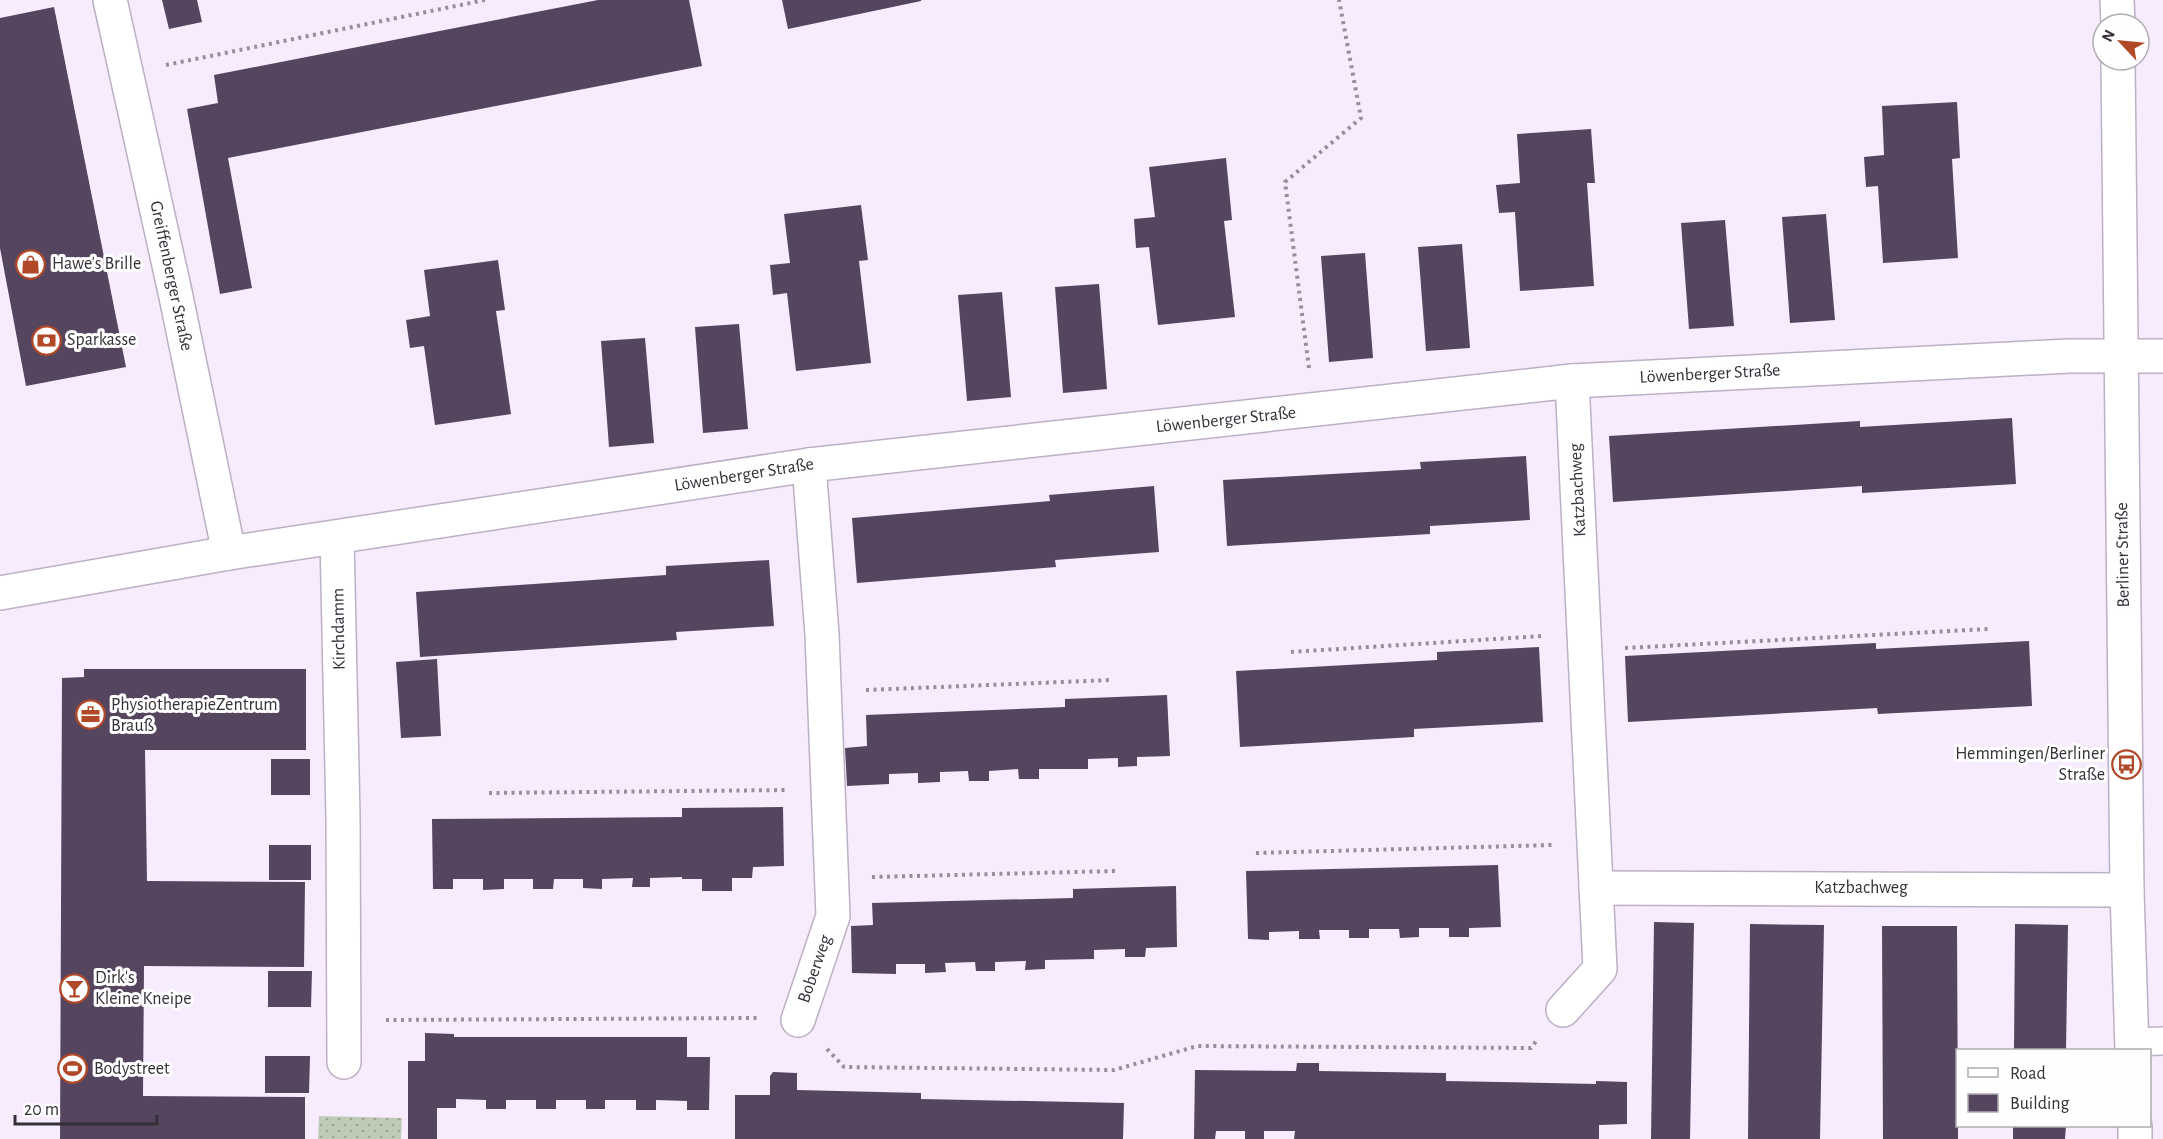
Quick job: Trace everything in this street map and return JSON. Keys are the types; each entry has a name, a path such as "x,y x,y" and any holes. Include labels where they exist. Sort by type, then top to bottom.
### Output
{"street":[{"name":"Greiffenberger Straße","path":"110,0 230,553"},
{"name":"Berliner Straße","path":"2118,72 2127,890 2142,1044"},
{"name":"Löwenberger Straße","path":"337,538 809,465 1572,381 2069,356 2163,356"},
{"name":"Katzbachweg","path":"1563,1010 1600,969 1572,381"},
{"name":"Boberweg","path":"798,1020 833,916 825,692 809,465"},
{"path":"0,593 230,553 337,538"},
{"name":"Kirchdamm","path":"337,538 344,1062"},
{"name":"Katzbachweg","path":"1596,888 2127,890"}],"path":[{"path":"126,73 485,0"},
{"path":"1314,411 1285,182 1361,118 1339,0"},
{"path":"1291,652 1988,629"},
{"path":"825,692 1111,680"},
{"path":"489,793 828,789"},
{"path":"1256,853 1594,843"},
{"path":"832,878 1116,871"},
{"path":"798,1020 844,1067 1114,1070 1197,1046 1531,1048 1563,1010"},
{"name":"Boberweg","path":"344,1021 735,1017 798,1020"}],"green space":[{"path":"319,1116 402,1118 401,1139 318,1139"}],"building":[{"path":"162,0 197,0 202,22 169,29"},
{"path":"598,0 689,0 702,66 228,158 252,288 220,294 187,109 218,103 214,75"},
{"path":"782,0 921,0 921,1 788,29"},
{"path":"54,7 126,367 26,386 0,248 0,18"},
{"path":"1957,102 1960,158 1952,159 1958,258 1883,263 1878,186 1866,187 1864,157 1884,155 1882,106"},
{"path":"1591,129 1595,183 1587,183 1594,286 1520,291 1515,212 1499,213 1496,185 1520,183 1517,134"},
{"path":"1226,158 1232,220 1224,221 1235,317 1158,325 1149,247 1136,248 1134,219 1155,217 1149,167"},
{"path":"861,205 868,260 859,261 871,363 796,371 787,293 773,295 770,265 790,263 784,214"},
{"path":"1826,214 1835,320 1790,323 1782,217"},
{"path":"1725,220 1734,326 1689,329 1681,223"},
{"path":"1462,244 1470,348 1426,351 1418,247"},
{"path":"1365,253 1373,358 1329,362 1321,256"},
{"path":"498,260 505,310 496,311 511,414 435,425 424,346 410,348 406,320 430,316 424,270"},
{"path":"1099,284 1107,389 1063,393 1055,287"},
{"path":"1002,292 1011,397 967,401 958,295"},
{"path":"739,324 748,429 703,433 695,327"},
{"path":"645,338 654,443 609,447 601,341"},
{"path":"2012,418 2016,484 1862,493 1862,486 1613,502 1609,436 1860,421 1860,427"},
{"path":"1526,456 1530,520 1430,526 1430,534 1227,546 1223,480 1421,469 1420,462"},
{"path":"1154,486 1159,552 1055,560 1056,567 857,583 852,518 1050,501 1049,495"},
{"path":"769,560 774,626 676,632 677,640 420,657 416,592 666,575 666,566"},
{"path":"2029,641 2032,706 1878,714 1877,708 1628,722 1625,656 1876,643 1876,649"},
{"path":"1539,647 1543,722 1414,729 1414,737 1240,747 1236,671 1437,660 1437,652"},
{"path":"437,659 441,736 401,738 396,662"},
{"path":"84,669 306,669 306,750 145,750 147,881 305,882 304,967 144,966 143,1096 305,1097 305,1139 60,1139 62,678 84,677"},
{"path":"1167,695 1170,756 1137,757 1137,766 1118,767 1118,758 1088,759 1088,769 1039,769 1039,779 1019,779 1018,769 989,771 989,781 969,781 968,771 940,772 940,782 918,783 918,773 889,774 889,784 847,786 845,748 867,746 866,715 1065,707 1065,699"},
{"path":"271,759 310,759 310,795 271,795"},
{"path":"783,807 784,866 753,867 752,878 732,878 732,891 702,891 702,879 682,879 682,877 650,878 650,887 632,887 633,878 602,879 602,889 583,888 583,879 554,879 553,889 533,889 533,879 504,879 504,889 483,890 483,879 453,879 453,889 433,889 432,819 682,817 682,808"},
{"path":"269,845 311,845 311,880 269,880"},
{"path":"1498,865 1501,927 1469,928 1469,937 1449,937 1449,928 1419,928 1419,937 1400,938 1399,929 1369,929 1369,938 1349,938 1349,930 1319,930 1320,939 1299,939 1299,931 1269,932 1269,940 1248,939 1246,871"},
{"path":"1176,886 1177,947 1146,948 1145,957 1125,957 1125,949 1094,950 1094,959 1045,960 1045,969 1025,970 1026,961 995,962 995,971 976,971 975,962 945,963 946,972 925,973 925,964 896,964 896,974 852,973 851,926 873,925 872,903 1073,898 1073,889"},
{"path":"1654,922 1694,923 1690,1139 1651,1139"},
{"path":"1750,924 1824,925 1820,1139 1748,1139"},
{"path":"2015,924 2068,925 2066,1049 2014,1049"},
{"path":"1882,926 1957,926 1956,1127 1958,1127 1958,1139 1883,1139"},
{"path":"268,971 312,971 311,1007 268,1007"},
{"path":"425,1033 454,1034 454,1037 687,1037 687,1057 710,1057 709,1110 687,1110 687,1101 656,1100 656,1110 636,1110 636,1100 605,1100 605,1109 586,1109 586,1100 556,1100 556,1109 536,1109 536,1100 506,1100 506,1109 486,1109 486,1100 456,1099 456,1108 437,1108 437,1139 408,1139 408,1061 425,1061"},
{"path":"265,1056 310,1056 309,1093 265,1093"},
{"path":"1297,1063 1319,1063 1319,1071 1446,1073 1446,1081 1596,1084 1596,1081 1627,1082 1627,1124 1599,1125 1599,1139 1294,1139 1295,1131 1264,1131 1264,1139 1245,1139 1245,1131 1216,1131 1215,1139 1194,1139 1195,1070 1296,1071"},
{"path":"773,1072 797,1073 797,1090 921,1093 921,1099 1124,1103 1123,1139 735,1139 735,1095 770,1095 770,1076"},
{"path":"2013,1127 2066,1127 2065,1139 2013,1139"}],"place":[{"name":"Hawe's Brille","path":"31,264"},
{"name":"Sparkasse","path":"46,340"},
{"name":"PhysiotherapieZentrum Brauß","path":"90,715"},
{"name":"Hemmingen/Berliner Straße","path":"2126,764"},
{"name":"Dirk's Kleine Kneipe","path":"74,988"},
{"name":"Bodystreet","path":"73,1069"}]}
